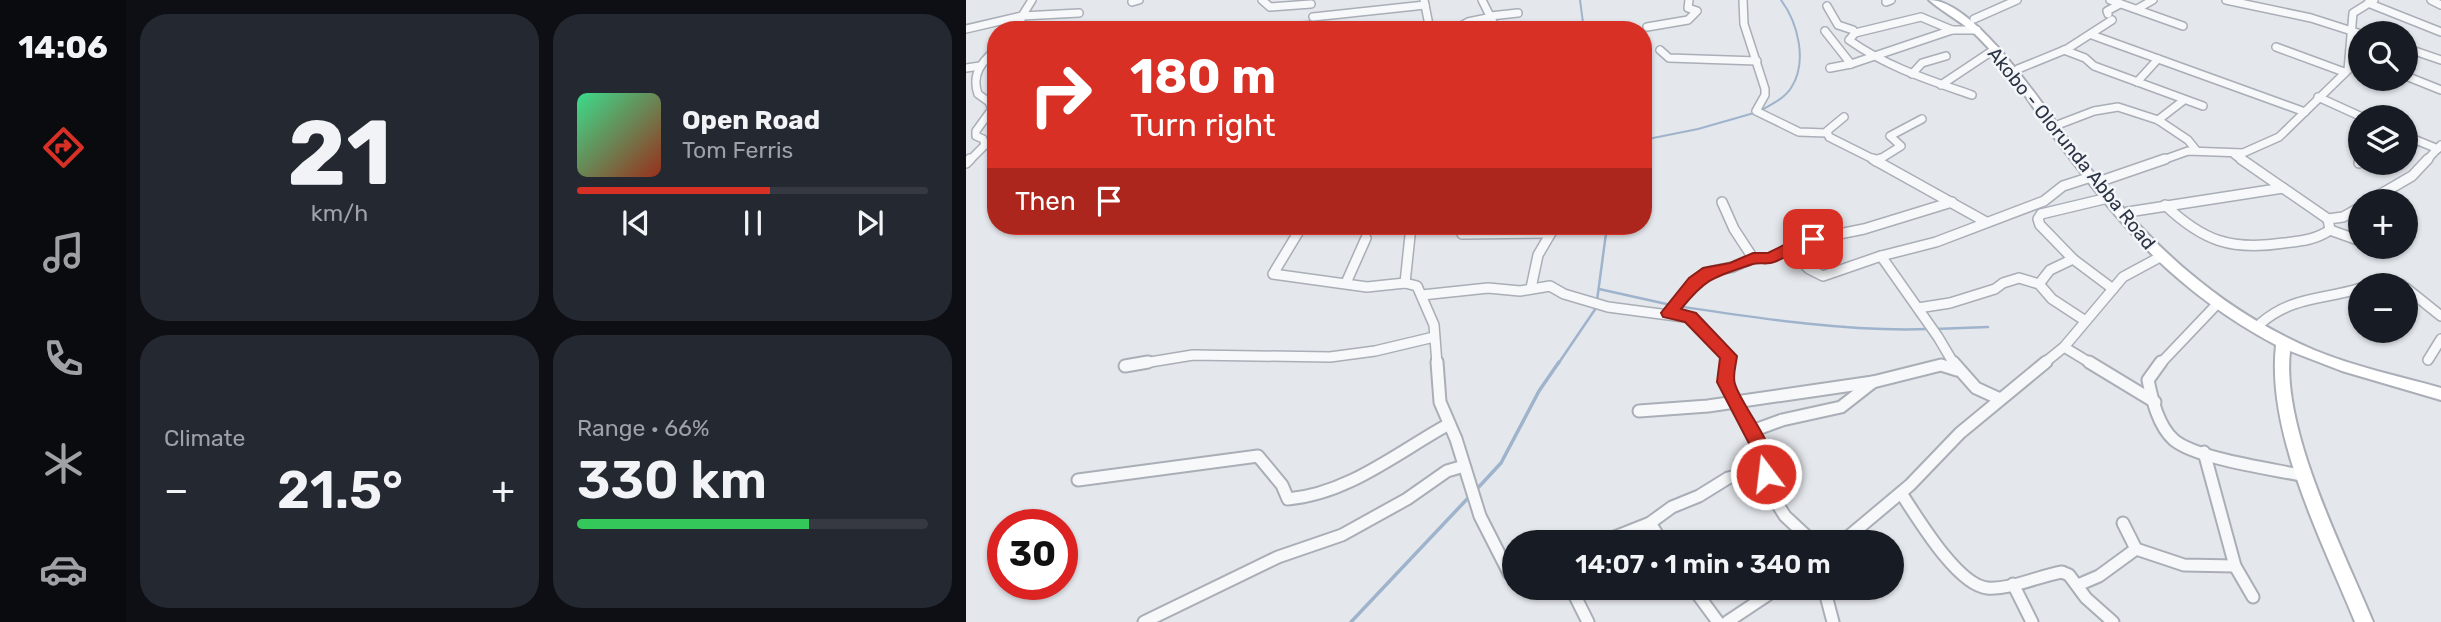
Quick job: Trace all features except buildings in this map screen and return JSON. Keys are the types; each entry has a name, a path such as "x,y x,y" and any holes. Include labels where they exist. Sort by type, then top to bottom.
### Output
{"main road":[{"name":"Akobo - Olorunda Abba Road","path":"1934,0 1976,24 2097,178 2166,256 2219,297 2262,323 2312,347 2441,385"},
{"name":"Akobo - Olorunda Abba Road","path":"1943,0 1976,24 2018,69 2060,124 2108,198 2160,257 2219,302 2284,342 2343,365 2441,394"},
{"path":"2284,342 2281,377 2293,436 2305,476 2364,622"}],"street":[{"path":"1020,21 1032,0"},
{"path":"1262,0 1270,7 1311,2 1314,21"},
{"path":"1482,0 1493,21"},
{"path":"1652,26 1690,19 1697,11 1688,8 1689,0"},
{"path":"1743,0 1742,24 1748,43 1755,51 1765,89 1757,112 1799,132 1826,133 1844,146 1877,161 1986,222"},
{"path":"1830,68 1851,64 1976,24 2017,0"},
{"path":"2110,0 2183,26"},
{"path":"2137,9 2154,0"},
{"path":"2226,0 2311,18 2348,29"},
{"path":"2431,0 2441,5"},
{"path":"2355,21 2353,13 2371,1 2441,32"},
{"path":"1323,21 1352,11 1380,13 1425,2 1428,21"},
{"path":"2018,69 2039,64 2092,35 2110,17 2107,11 2120,4"},
{"path":"1827,6 1838,25 1851,26 1855,33"},
{"path":"1000,21 1021,16 1079,13"},
{"path":"1472,21 1518,13"},
{"path":"1952,30 1921,17 1855,33 1849,40 1873,57 1972,95"},
{"path":"966,29 987,24"},
{"path":"1825,31 1851,64"},
{"path":"2092,35 2305,112"},
{"path":"2276,47 2344,72"},
{"path":"1941,85 1995,49"},
{"path":"1660,50 1669,58 1757,61"},
{"path":"2064,50 2085,58 2094,66 2203,106"},
{"path":"2418,52 2441,60"},
{"path":"1912,74 1922,63 1946,56"},
{"path":"987,59 974,78 978,94 987,101"},
{"path":"2137,82 2158,59"},
{"path":"966,68 980,66"},
{"path":"2235,155 2279,137 2348,70"},
{"path":"2418,81 2441,90"},
{"path":"2318,97 2348,111"},
{"path":"2158,120 2184,100"},
{"path":"2060,124 2112,107 2158,120 2189,140 2196,150"},
{"path":"966,163 985,145 975,131 987,115"},
{"path":"1826,133 1844,117"},
{"path":"1877,161 1901,146 1891,135 1922,119"},
{"path":"2390,189 2412,176 2439,147 2418,140"},
{"path":"1790,249 1819,276 1881,256 1936,243 2026,205 2044,201 2063,186 2196,150 2235,155 2328,219 2348,214"},
{"path":"2128,212 2283,188"},
{"path":"2038,219 2041,214 2108,198"},
{"path":"1722,202 1729,221 1753,258"},
{"path":"1669,313 1699,277 1753,258 1770,258 1790,249 1794,243 1864,229 1952,202"},
{"path":"2026,205 2040,225 2073,259 2113,289"},
{"path":"2165,205 2199,232 2221,244 2235,247 2318,238 2330,230"},
{"path":"2328,219 2330,230"},
{"path":"2330,230 2348,236"},
{"path":"1297,235 1273,274 1367,287 1405,283 1417,286 1434,325 1440,402 1456,439 1480,516 1502,559"},
{"path":"1405,283 1409,235"},
{"path":"1531,288 1531,274 1550,235"},
{"path":"1346,283 1366,238"},
{"path":"1881,256 1957,370 1976,388 2000,399"},
{"path":"1856,530 1901,493 1960,433 2064,347 2084,320 2123,277 2160,257"},
{"path":"2039,284 2050,270 2073,259"},
{"path":"1918,308 1950,303 1995,289 2003,283 2019,278 2039,284 2052,299 2084,320"},
{"path":"1422,295 1488,288 1511,291 1550,286 1564,294 1608,307 1690,317 1728,356 1724,377 1741,416 1763,452 1773,497 1785,516 1800,530"},
{"path":"2262,323 2273,311 2297,299 2348,293"},
{"path":"2418,298 2441,316"},
{"path":"2219,302 2170,351 2148,380 2166,431 2181,445 2204,453 2305,476"},
{"path":"1125,366 1194,355 1330,357 1375,351 1434,337"},
{"path":"2428,360 2441,339"},
{"path":"2064,347 2155,402"},
{"path":"1639,411 1707,406 1873,382 1941,365 1957,370"},
{"path":"1752,431 1782,420 1841,407 1873,382"},
{"path":"1078,480 1258,456 1282,485 1288,499 1301,500 1353,479 1449,424"},
{"path":"2204,453 2235,566 2253,597"},
{"path":"1144,622 1278,557 1353,530 1408,499 1447,471 1464,466"},
{"path":"1632,530 1650,523 1728,478 1765,468"},
{"path":"1901,493 1929,534 1975,586 1985,588 2013,584 2062,572 2078,585 2105,620"},
{"path":"1650,523 1654,530"},
{"path":"2123,523 2136,549 2184,565 2235,566"},
{"path":"2078,585 2099,576 2136,549"},
{"path":"2013,584 2032,622"},
{"path":"1577,600 1588,622"},
{"path":"1702,600 1718,622"},
{"path":"1727,622 1760,600"},
{"path":"1827,600 1833,622"}],"waterway":[{"path":"1580,0 1583,21"},
{"path":"1760,111 1788,92 1799,67 1796,31 1781,0"},
{"path":"1652,138 1698,129 1754,113"},
{"path":"1558,364 1596,308 1606,235"},
{"path":"1599,289 1671,305"},
{"path":"1677,306 1834,326 1928,329"},
{"path":"1935,329 1988,327"},
{"path":"1476,490 1501,463 1539,391 1559,362"},
{"path":"1351,622 1469,497"}],"route":[{"path":"1766,474 1763,452 1741,416 1725,382 1728,356 1690,317 1669,313 1699,277 1708,272 1733,267 1753,258 1780,255 1794,243 1813,239"}]}
